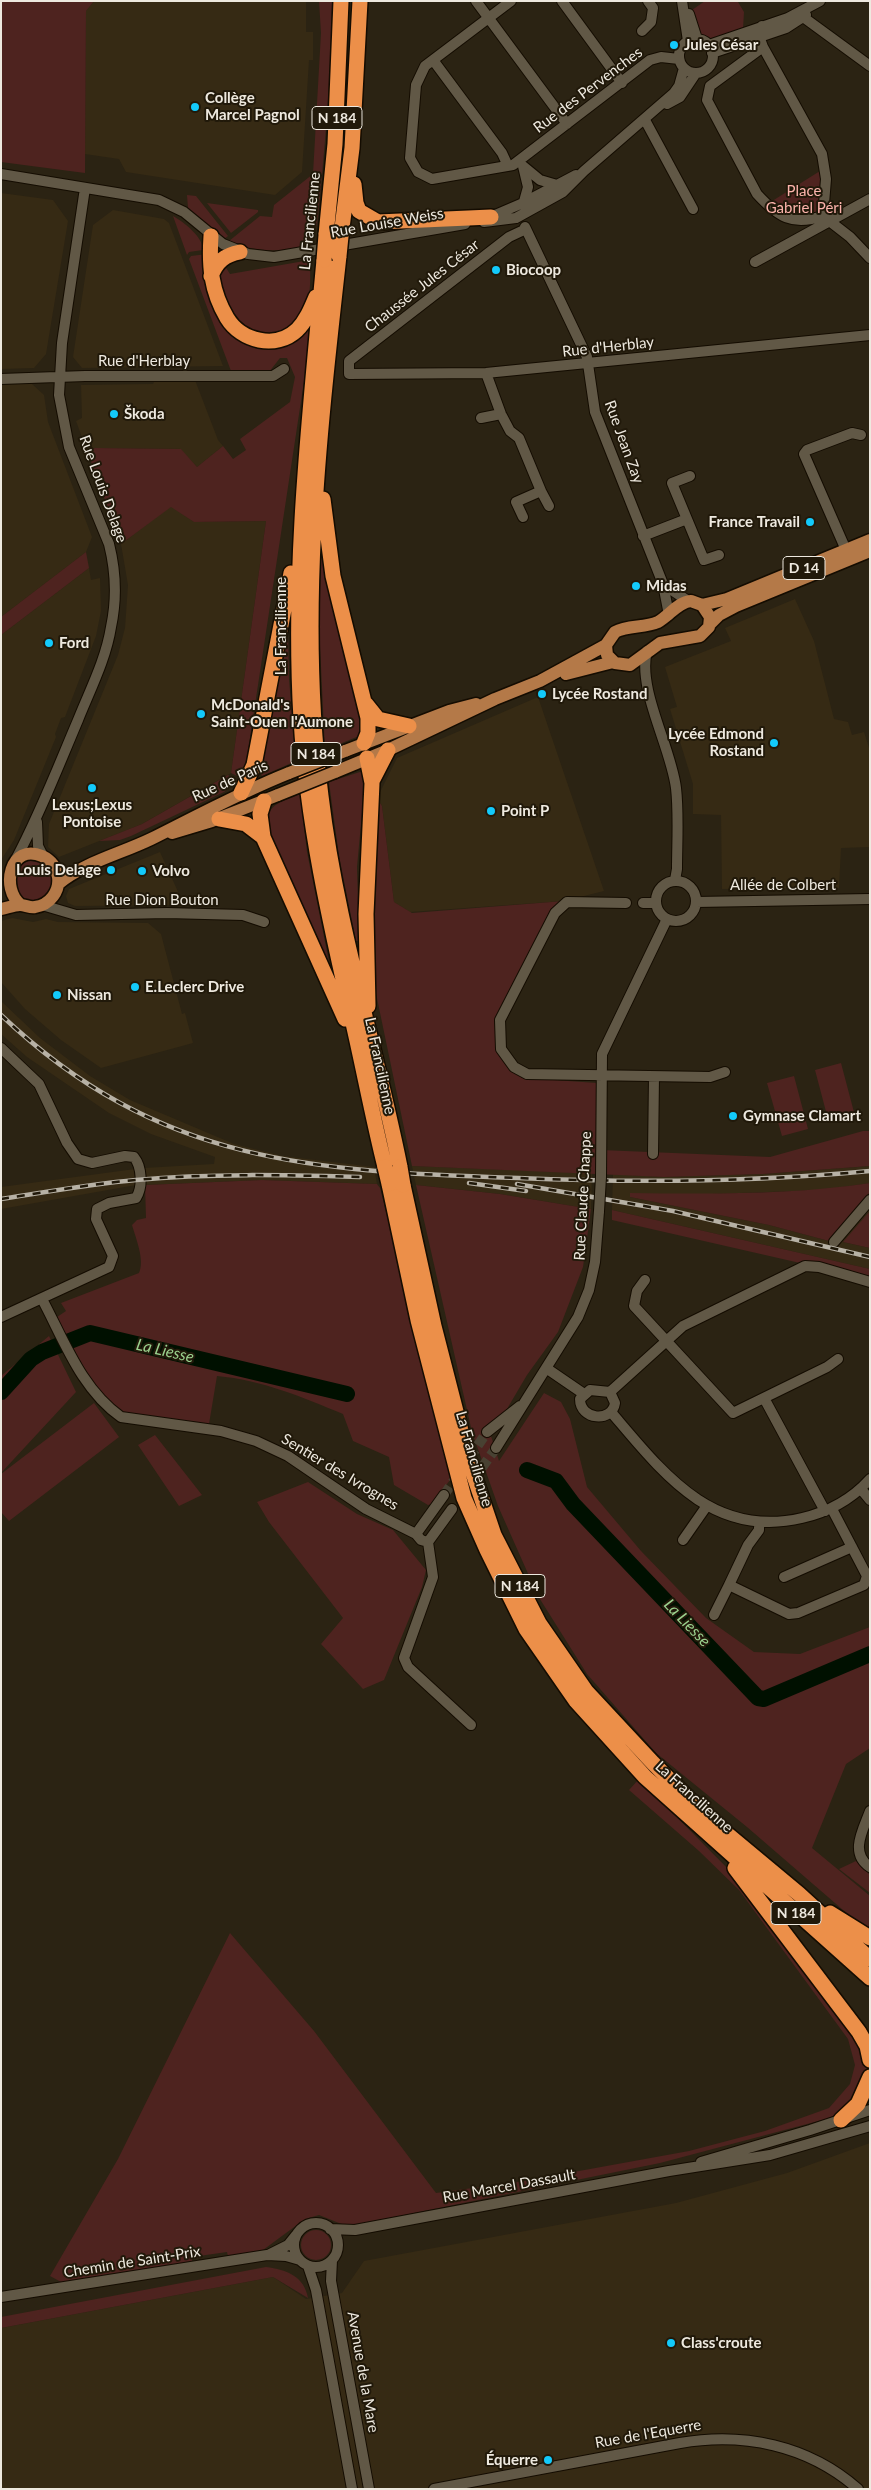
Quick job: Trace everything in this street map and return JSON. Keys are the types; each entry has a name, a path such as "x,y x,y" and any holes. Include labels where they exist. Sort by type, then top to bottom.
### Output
{"highway":[{"name":"La Francilienne","path":"341,1 334,235 339,256 310,583 310,657 314,736 331,866 365,1047"},
{"name":"La Francilienne","path":"360,1 352,148 334,235 324,260 322,279 302,517 298,654 307,790 324,890 365,1047 389,1112 392,1167 396,1184 468,1458 494,1535 539,1623 586,1691 653,1763 709,1819 799,1894 870,1959"},
{"path":"352,148 356,203 359,210 370,219 390,223 491,217"},
{"path":"211,236 211,276 220,304 231,323 247,336 266,341 290,335 303,323 322,279"},
{"path":"211,276 218,261 240,252"},
{"path":"320,461 326,536 333,576 369,726 363,748 372,783 366,914 365,1047"},
{"path":"241,793 254,765 302,517"},
{"path":"364,702 378,719 409,726"},
{"path":"372,783 380,763 388,750"},
{"path":"254,765 270,791 260,814 264,837 365,1047"},
{"path":"219,818 246,824 264,837"},
{"name":"La Francilienne","path":"396,1184 418,1320 464,1498 486,1550 526,1629 576,1701 645,1776 870,1978"},
{"path":"723,1847 736,1869 859,2032 867,2046 870,2060"},
{"path":"799,1894 870,1938"},
{"path":"841,2120 858,2104 870,2077"}],"main road":[{"name":"D 14","path":"702,604 727,599 870,540"},
{"name":"Rue de Paris","path":"540,681 633,663 647,651 666,642 697,638 705,632 719,615 745,602 870,551"},
{"path":"688,601 702,604 710,615 710,624"},
{"name":"Rue de Paris","path":"363,748 388,750 495,699 540,681 606,645 610,637 618,630 650,625 688,601"},
{"path":"606,645 607,656 620,664"},
{"name":"Rue de Paris","path":"42,905 51,899 57,888 71,874 110,855 150,839 219,818 270,791 335,772 346,760 363,748 409,726 449,711 495,699"},
{"name":"Rue de Paris","path":"150,839 241,793 270,791 289,773 346,760"},
{"name":"Rue de Paris","path":"16,859 29,854 70,867 110,855"},
{"path":"16,859 6,872 3,890 21,905 31,908 42,905"},
{"path":"48,860 57,873 57,888"},
{"path":"1,909 21,905"}],"street":[{"path":"476,1 567,124"},
{"name":"Rue des Pervenches","path":"511,1 425,66 416,85 410,158 418,172 432,179 522,164 567,124 656,57 682,64"},
{"path":"562,1 622,82"},
{"path":"642,31 651,22 653,8 648,1"},
{"path":"684,1 693,40 710,49 800,16 819,2"},
{"path":"800,16 870,66"},
{"path":"760,31 763,47 822,154 826,180 826,219"},
{"path":"693,40 682,45 682,64 696,73 705,70 711,63 710,49"},
{"path":"763,47 710,86 706,95 707,100 757,194 767,204 776,212 797,222 826,219 861,246 870,258"},
{"path":"433,60 502,153 508,166"},
{"name":"Chaussée Jules César","path":"475,223 491,217 524,218 563,192 584,171 658,109 679,86 682,64"},
{"name":"Chaussée Jules César","path":"658,109 680,97 696,73"},
{"path":"645,120 693,209"},
{"path":"522,164 540,180 557,185"},
{"path":"522,164 528,187 524,218"},
{"name":"Chaussée Jules César","path":"349,374 349,361 509,237 542,193 584,171"},
{"name":"Rue Louise Weiss","path":"1,174 166,202 184,212 211,236 240,252 274,257 475,223 524,218"},
{"name":"Rue Louis Delage","path":"16,859 37,819 102,660 111,630 115,600 114,572 110,552 69,447 60,405 58,377 85,188"},
{"path":"755,262 826,219 870,199"},
{"name":"Rue Jean Zay","path":"524,218 587,357 595,412 642,536 663,584 669,614"},
{"name":"Rue d'Herblay","path":"349,374 486,373 870,335"},
{"name":"Rue d'Herblay","path":"1,379 273,376 284,369"},
{"path":"486,373 500,414 510,431 519,438 549,506"},
{"path":"481,418 500,414"},
{"path":"846,550 804,454 807,450 852,433 861,435"},
{"path":"690,476 672,483 704,560 719,555"},
{"path":"522,517 516,502 541,491"},
{"path":"642,536 687,519"},
{"path":"663,584 688,601"},
{"path":"647,651 644,664 645,677 673,769 676,790 677,869 675,880"},
{"path":"620,664 645,677"},
{"path":"37,819 37,840 48,860"},
{"path":"675,880 692,888 696,902 694,908 685,918 674,921 667,919 660,913 656,903 661,887 675,880"},
{"path":"57,888 55,901 60,909"},
{"name":"Allée de Colbert","path":"696,902 870,900"},
{"path":"626,903 567,902 555,913 500,1020 501,1049 514,1067 527,1074 710,1077 725,1072"},
{"path":"643,903 656,903"},
{"name":"Rue Dion Bouton","path":"42,905 76,915 167,913 243,915 264,922"},
{"name":"Rue Claude Chappe","path":"496,1448 578,1317 589,1290 599,1237 602,1054 605,1044 667,919"},
{"path":"1,1048 39,1084 67,1143 78,1159 92,1163 131,1156 137,1160 141,1184 136,1198 109,1203 97,1209 95,1214 113,1256 109,1268 1,1317"},
{"path":"653,1154 654,1077"},
{"path":"834,1242 870,1200"},
{"path":"610,1392 615,1403 611,1412 606,1416 591,1416 584,1412 580,1406 584,1394 590,1390 610,1392 683,1326 805,1266 819,1267 870,1282"},
{"path":"645,1280 637,1291 634,1306 733,1413 827,1367 838,1359"},
{"name":"Sentier des Ivrognes","path":"42,1299 87,1384 108,1408 121,1418 221,1431 256,1440 288,1456 366,1509 416,1534 420,1540 428,1542"},
{"path":"546,1368 584,1394"},
{"path":"729,1585 789,1614 798,1613 864,1585 867,1576 852,1547 828,1510 764,1398"},
{"path":"487,1432 524,1403"},
{"path":"611,1412 666,1476 706,1506 720,1513 759,1522 785,1522 828,1510 861,1489 870,1478"},
{"path":"861,1489 870,1500"},
{"path":"416,1534 444,1495"},
{"path":"683,1540 706,1506"},
{"path":"452,1509 428,1542 433,1577 404,1658 408,1667 471,1725"},
{"path":"714,1615 748,1545 758,1530 759,1522"},
{"path":"784,1578 852,1547"},
{"path":"870,1811 858,1841 858,1851 864,1863 870,1867"},
{"name":"Rue Marcel Dassault","path":"669,2171 870,2110"},
{"name":"Rue Marcel Dassault","path":"330,2229 355,2230 770,2154 870,2126"},
{"path":"337,2249 336,2236 330,2229 314,2224 302,2228 296,2234 294,2247 304,2263 321,2266 332,2260 344,2238 355,2230"},
{"name":"Chemin de Saint-Prix","path":"266,2255 288,2245 296,2234"},
{"name":"Chemin de Saint-Prix","path":"1,2297 266,2255 286,2256 304,2263"},
{"name":"Avenue de la Mare","path":"332,2260 331,2281 369,2489"},
{"name":"Avenue de la Mare","path":"304,2263 315,2283 352,2489"},
{"name":"Rue de l'Equerre","path":"434,2489 680,2443 720,2438 762,2442 802,2454 818,2461 858,2489"}],"shaded area":[{"name":"Collège Marcel Pagnol","path":"94,1 306,1 306,32 313,32 313,60 309,60 302,172 275,195 126,172 119,159 85,154 86,11"},
{"path":"1,193 53,200 68,221 46,354 34,368 1,369"},
{"path":"113,210 164,219 169,223 223,366 82,368 73,357 93,225"},
{"path":"155,380 195,380 218,440 223,446 197,467 180,449 95,448 87,451 76,421 82,418 81,385 153,384"},
{"path":"1,384 32,384 44,395 48,422 92,537 86,552 1,617"},
{"path":"171,506 194,522 266,521 231,773 142,824 59,857 48,847 49,824 118,655 125,628 128,585 121,544"},
{"path":"89,568 91,580 100,578 101,611 96,636 65,717 61,718 55,734 56,737 14,840 1,860 1,635"},
{"name":"Lycée Edmond Rostand","path":"795,599 814,641 834,719 848,722 852,735 864,732 870,751 870,847 841,848 839,888 722,889 721,815 693,814 693,784 670,709 677,707 665,667 731,641 725,628"},
{"path":"538,697 604,891 564,901 410,912 394,902 382,806 377,798 397,758"},
{"name":"Volvo","path":"160,852 184,905 75,906 68,903 66,896 69,889"},
{"path":"12,918 33,922 46,919 58,922 148,923 161,934 182,1014 185,1013 193,1043 101,1068 61,1040 25,1009 1,982 1,921"},
{"path":"1,1001 40,1038 90,1076 130,1100 234,1144 282,1156 374,1167 377,1184 262,1180 145,1185 144,1168 214,1164 215,1157 151,1134 109,1113 27,1057 1,1034"},
{"path":"412,1166 592,1173 591,1209 500,1194 416,1185"},
{"path":"870,1166 870,1183 823,1190 630,1197 769,1225 829,1241 870,1192 870,1211 843,1242 870,1248 870,1269 612,1210 613,1174 664,1177 763,1174"},
{"path":"135,1169 136,1185 1,1209 1,1187"},
{"path":"870,2143 870,2489 1,2489 1,2328 273,2277 306,2299 342,2293 364,2261 676,2203 787,2173"}],"green space":[{"path":"1,1 94,1 86,11 85,173 1,162"},
{"path":"319,1 332,1 323,169 317,225 314,228 312,246 260,250 240,245 229,241 260,216 272,217 274,205 313,174 321,33"},
{"path":"705,1 738,2 744,12 743,29 710,39 702,37 694,23 692,10"},
{"name":"Place Gabriel Péri","path":"820,171 820,210 799,217 788,214 769,203"},
{"path":"187,195 196,196 228,236 224,239 204,224 188,208"},
{"path":"207,203 258,210 258,212 231,233"},
{"path":"173,216 196,235 200,240 203,250 189,252 187,255"},
{"path":"207,254 205,284 249,344 307,325 311,335 248,751 243,774 239,777 231,773 266,521 194,522 171,507 121,544 87,451 95,448 181,449 197,467 223,446 233,459 246,450 240,439 290,402 295,377 287,358 280,358 269,372 231,371 189,259 191,256"},
{"path":"310,260 309,296 305,308 294,323 270,335 261,335 253,332 237,320 218,283 223,263 230,274"},
{"path":"321,549 323,549 362,717 362,731 359,736 325,750 319,625"},
{"path":"86,552 89,568 1,635 1,617"},
{"path":"285,635 288,636 289,679 296,761 262,776 259,771 260,764"},
{"path":"366,770 357,867 359,941 356,941 339,856 329,782"},
{"path":"228,775 237,782 224,792 131,836 120,840 99,841 142,824"},
{"path":"300,794 307,852 332,977 269,835 268,817 273,807"},
{"path":"377,798 382,806 394,902 412,913 564,901 499,1025 504,1050 522,1068 554,1080 597,1083 601,1150 770,1157 863,1131 870,1131 870,1166 763,1174 664,1177 412,1166 374,984 372,922"},
{"path":"29,861 41,863 48,869 52,877 49,893 42,899 31,900 18,897 13,873 22,864"},
{"path":"841,1063 855,1116 829,1123 815,1070"},
{"path":"794,1076 808,1129 782,1136 767,1083"},
{"path":"262,1180 377,1184 380,1188 453,1476 432,1504 428,1505 394,1485 389,1457 353,1441 343,1414 266,1385 217,1376 209,1424 150,1419 118,1410 110,1404 93,1382 57,1317 66,1311 61,1303 139,1273 141,1262 138,1243 132,1225 137,1220 146,1218 145,1185"},
{"path":"870,1183 870,1192 829,1241 769,1225 630,1197 630,1193 780,1192"},
{"path":"416,1185 500,1194 591,1209 583,1267 558,1332 527,1375 491,1436 499,1461 544,1393 561,1402 570,1419 587,1487 641,1551 706,1618 754,1652 800,1654 870,1627 870,1748 846,1764 812,1848 870,1896 870,1928 850,1916 747,1827 656,1753 587,1674 538,1596 498,1506 472,1432"},
{"path":"612,1210 870,1269 870,1279 612,1220"},
{"path":"870,1211 870,1248 843,1242"},
{"path":"49,1336 76,1392 1,1473 1,1376"},
{"path":"94,1403 119,1437 9,1521 1,1512 1,1474"},
{"path":"155,1435 202,1495 179,1506 138,1445"},
{"path":"308,1482 357,1514 393,1530 426,1570 422,1587 384,1680 363,1689 321,1644 343,1618 269,1522 257,1502"},
{"path":"639,1779 741,1882 864,2051 867,2068 864,2082 858,2096 841,2113 826,2119 660,2163 355,2225 344,2225 319,2215 305,2219 263,2250 228,2256 227,2252 192,2257 192,2262 63,2283 50,2276 118,2159 230,1933 314,2031 436,2193 524,2181 689,2151 765,2131 829,2108 850,2084 855,2065 848,2039 739,1890 699,1851 629,1790"},
{"path":"856,1861 870,1875 870,1893 839,1869"},
{"path":"316,2230 327,2234 331,2245 327,2256 316,2260 305,2256 301,2245 305,2234"},
{"path":"266,2267 293,2275 303,2284 308,2298 273,2277 1,2328 1,2317"}],"waterway":[{"name":"La Liesse","path":"1,1392 31,1359 42,1352 90,1333 347,1394"},
{"name":"La Liesse","path":"527,1470 556,1481 573,1504 758,1698 764,1699 870,1654"}],"tunnel":[{"path":"444,1495 487,1432"},
{"path":"473,1480 496,1448"}],"railway":[{"path":"1,1015 60,1065 120,1103 180,1131 242,1150 306,1163 373,1171 606,1181 738,1179 870,1171"},
{"path":"1,1199 68,1188 192,1176 360,1177"},
{"path":"469,1183 526,1191"},
{"path":"517,1184 673,1211 870,1257"}],"place":[{"name":"Jules César","path":"674,45"},
{"name":"Collège Marcel Pagnol","path":"195,107"},
{"name":"Biocoop","path":"496,270"},
{"name":"Škoda","path":"114,414"},
{"name":"France Travail","path":"810,522"},
{"name":"Midas","path":"636,586"},
{"name":"Ford","path":"49,643"},
{"name":"Lycée Rostand","path":"542,694"},
{"name":"McDonald's Saint-Ouen l'Aumone","path":"201,714"},
{"name":"Lycée Edmond Rostand","path":"774,743"},
{"name":"Lexus;Lexus Pontoise","path":"92,788"},
{"name":"Point P","path":"491,811"},
{"name":"Louis Delage","path":"111,870"},
{"name":"Volvo","path":"142,871"},
{"name":"E.Leclerc Drive","path":"135,987"},
{"name":"Nissan","path":"57,995"},
{"name":"Gymnase Clamart","path":"733,1116"},
{"name":"Class'croute","path":"671,2343"},
{"name":"Équerre","path":"548,2460"}]}
